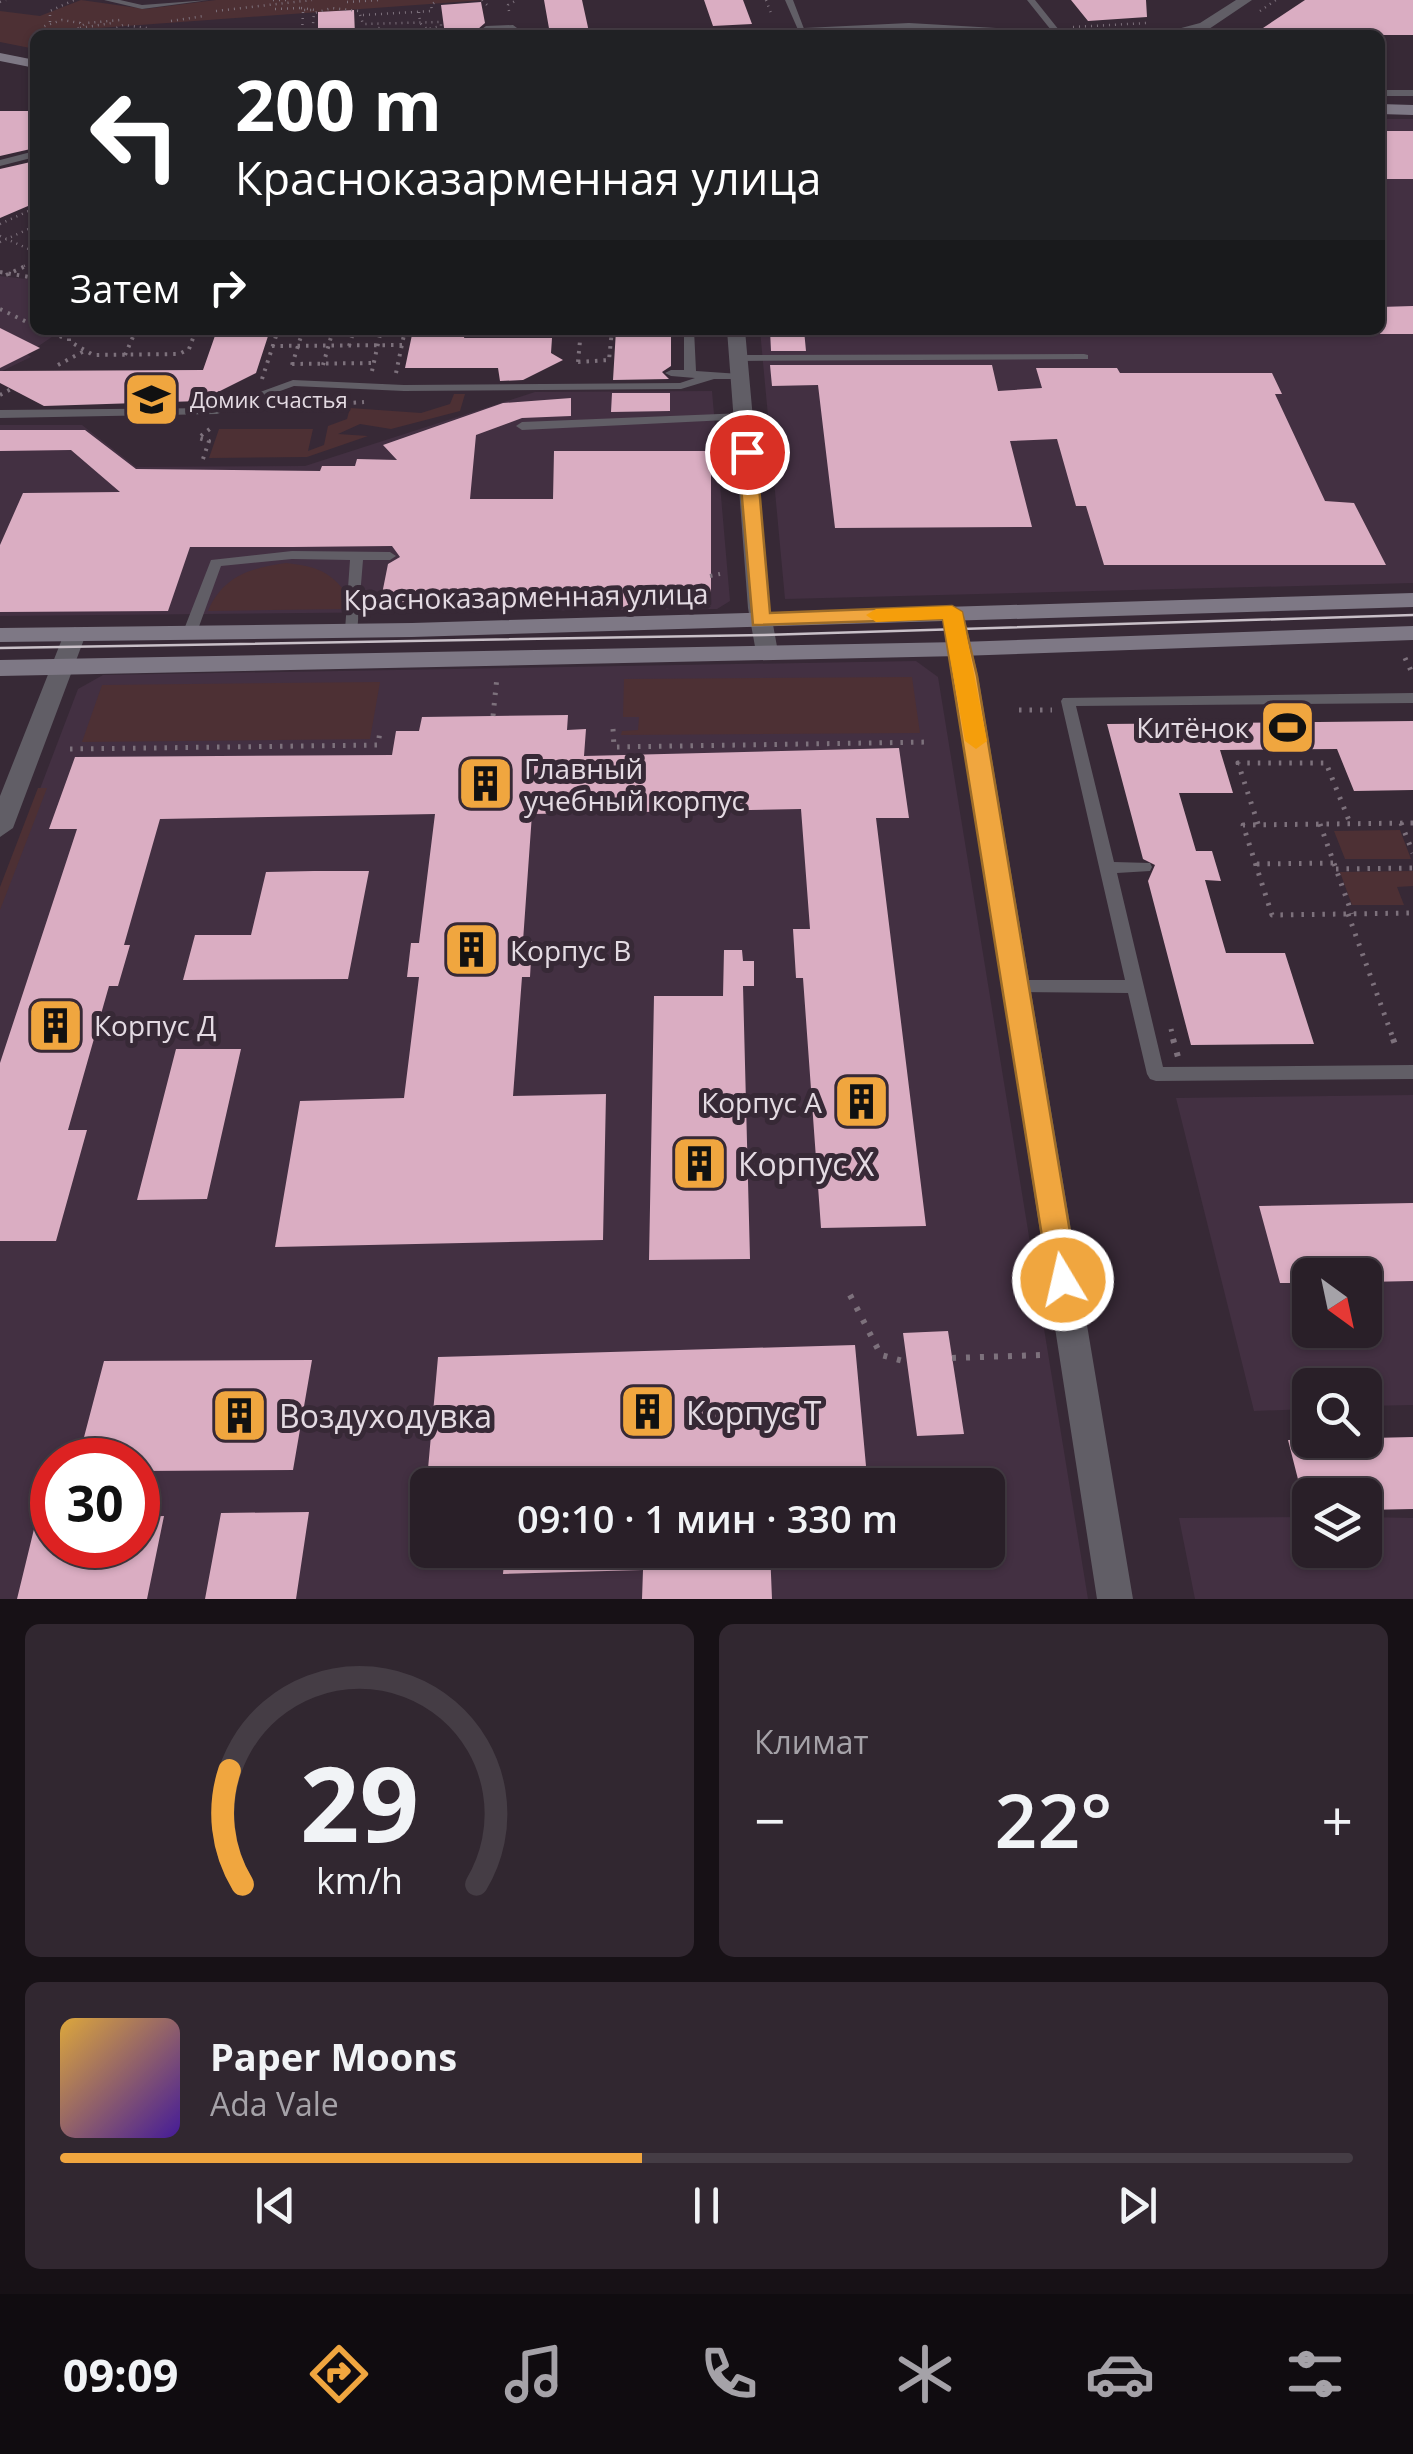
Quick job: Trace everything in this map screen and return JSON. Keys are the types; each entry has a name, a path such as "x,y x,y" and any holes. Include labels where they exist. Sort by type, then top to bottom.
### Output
{"main road":[{"path":"0,57 30,63"},
{"path":"1385,110 1413,110"},
{"name":"Красноказарменная улица","path":"0,635 760,620 1413,600"},
{"path":"0,668 960,649 1413,634"}],"street":[{"path":"1204,26 1245,0"},
{"path":"1158,29 1204,26 1213,30"},
{"path":"845,30 981,30"},
{"path":"737,335 760,620 768,652"},
{"path":"952,612 1115,1599"},
{"path":"0,828 75,634"}],"lane":[{"path":"108,0 130,6 205,0"},
{"path":"789,0 801,30"},
{"path":"1031,0 1051,30"},
{"path":"486,29 513,30"},
{"path":"1385,93 1413,93"},
{"path":"0,163 30,155"},
{"path":"690,335 690,374"},
{"path":"0,414 217,412 286,384 401,388 681,386 740,368 1084,357"},
{"path":"671,373 712,376"},
{"path":"522,426 744,417"},
{"path":"190,632 216,563 292,554 390,556"},
{"path":"352,630 358,556"},
{"path":"1409,1072 1156,1074 1068,701 1413,698"},
{"path":"1108,868 1144,867"},
{"path":"1016,987 1136,986"}],"path":[{"path":"50,22 50,11 74,0"},
{"path":"272,0 286,0"},
{"path":"215,5 239,7 265,1 281,5 293,0"},
{"path":"165,22 241,9 311,11 347,1 380,0"},
{"path":"311,11 330,2 363,15 432,11 431,5 438,0"},
{"path":"482,0 487,6"},
{"path":"508,5 517,0"},
{"path":"110,24 128,14 130,6"},
{"path":"275,10 302,11"},
{"path":"302,11 302,30"},
{"path":"311,11 312,30"},
{"path":"363,15 363,24 420,23 440,22 441,26 428,30 420,23 419,12"},
{"path":"377,14 380,24"},
{"path":"41,30 50,22 73,20 78,30"},
{"path":"83,30 110,24 150,23"},
{"path":"109,30 127,24"},
{"path":"134,24 141,30"},
{"path":"374,30 380,24"},
{"path":"1132,30 1158,29"},
{"path":"0,224 30,210"},
{"path":"26,212 30,214"},
{"path":"0,239 30,228"},
{"path":"7,239 30,250"},
{"path":"6,274 30,263"},
{"path":"0,272 30,277"},
{"path":"0,309 30,324"},
{"path":"57,335 84,352"},
{"path":"68,335 68,339"},
{"path":"125,355 134,335"},
{"path":"58,365 84,352 180,354 189,348 194,335"},
{"path":"256,397 276,335"},
{"path":"286,384 301,335"},
{"path":"318,383 331,335"},
{"path":"350,346 353,335"},
{"path":"396,373 404,335"},
{"path":"581,335 578,364 609,360 612,335"},
{"path":"272,346 402,345"},
{"path":"292,364 374,363"},
{"path":"0,395 11,389"},
{"path":"710,576 720,574"},
{"path":"1405,658 1413,675"},
{"path":"493,716 497,674"},
{"path":"1020,710 1070,710"},
{"path":"613,729 614,747 930,742"},
{"path":"70,749 378,745 380,731"},
{"path":"1258,824 1238,764 1326,762 1350,824"},
{"path":"1401,823 1413,853"},
{"path":"1413,823 1243,825 1272,914 1413,913"},
{"path":"1320,824 1409,1072"},
{"path":"1255,864 1413,868"},
{"path":"850,1295 881,1355 907,1362"},
{"path":"952,1358 1043,1355"}],"shaded area":[{"path":"81,0 145,9 216,0 485,0 96,30 30,30 30,48 0,42 0,11 40,16"},
{"path":"1385,119 1413,119 1413,583 785,599 760,335 1385,335"},
{"path":"0,276 30,279 30,335 55,335 27,354 31,357 0,372"},
{"path":"712,391 730,601 717,609 0,616 0,425 82,425 136,467 305,466 535,392"},
{"path":"454,394 465,394 460,411 391,429 360,424 338,434 368,436 307,457 209,458 219,429 313,429 308,451 324,445 328,426 347,419 350,408 421,413 450,404"},
{"path":"286,563 311,567 331,577 343,589 342,609 208,611 230,582 261,568"},
{"path":"916,661 938,677 1088,1599 0,1599 0,894 78,689 103,675"},
{"path":"912,677 920,733 621,735 622,731 638,730 639,717 623,717 624,679"},
{"path":"380,682 370,739 82,742 102,685"},
{"path":"38,788 47,788 0,910 0,887"},
{"path":"1400,830 1411,859 1345,859 1334,831"},
{"path":"1413,871 1413,886 1397,887 1404,905 1352,905 1340,872"},
{"path":"1413,1095 1413,1405 1382,1406 1382,1368 1292,1368 1292,1410 1254,1411 1176,1098"},
{"path":"1292,1517 1292,1568 1382,1568 1382,1517 1413,1518 1413,1599 1195,1599 1179,1518"}],"building":[{"path":"544,0 582,0 589,30 549,30"},
{"path":"704,0 743,0 752,24 713,26"},
{"path":"1071,0 1146,0 1147,17 1088,21"},
{"path":"1305,0 1413,0 1413,35 1385,35 1385,30 1263,28"},
{"path":"481,2 485,23 479,30 444,30 441,5"},
{"path":"354,10 355,30 318,30 318,12"},
{"path":"0,111 30,111 30,149 0,156"},
{"path":"1385,131 1413,131 1413,179 1385,179"},
{"path":"30,162 30,205 0,218 0,169"},
{"path":"1413,306 1413,334 1385,334 1385,307"},
{"path":"0,328 40,348 0,368"},
{"path":"215,335 268,335 256,373 200,401 44,406 0,383 0,371 203,370"},
{"path":"412,335 552,338 551,353 563,360 523,380 500,381 498,368 405,368"},
{"path":"616,335 671,335 671,366 662,372 669,379 613,380"},
{"path":"770,335 804,335 806,351 771,351"},
{"path":"770,365 992,365 998,391 1042,388 1036,368 1117,368 1120,373 1272,373 1282,394 1275,394 1325,501 1354,503 1386,565 1104,565 1086,506 1076,506 1057,439 1010,441 1032,527 835,528 818,385 772,386"},
{"path":"612,393 670,393 670,411 611,412"},
{"path":"571,398 571,416 522,418 476,435 470,499 553,499 554,451 711,451 711,606 379,609 388,564 400,557 392,546 190,547 168,611 0,612 0,545 23,493 120,492 71,450 0,451 0,430 85,430 136,469 320,471 322,466 355,466 357,459 397,460 383,445 503,403"},
{"path":"568,715 567,730 586,729 584,756 899,748 909,818 876,818 926,1226 821,1228 803,978 796,978 793,929 810,929 801,809 532,814 523,941 532,941 530,977 522,977 513,1096 606,1094 603,1240 275,1247 300,1101 404,1098 419,977 407,977 411,943 419,943 435,814 160,819 124,945 130,945 118,986 109,986 68,1130 87,1130 56,1241 0,1241 0,1063 77,829 49,829 75,757 392,755 396,731 419,731 422,717"},
{"path":"1413,721 1413,790 1354,791 1337,749 1220,750 1233,793 1179,793 1196,851 1212,851 1221,881 1205,880 1226,953 1285,953 1314,1044 1191,1045 1148,881 1155,865 1143,859 1107,724"},
{"path":"369,871 348,979 183,980 195,935 251,935 266,872"},
{"name":"Корпус Х","path":"724,950 742,950 743,961 754,961 754,986 743,986 750,1259 649,1260 654,996 723,996"},
{"path":"176,1049 241,1049 207,1199 137,1200"},
{"path":"1413,1203 1413,1281 1382,1282 1382,1258 1292,1258 1292,1283 1280,1283 1259,1206"},
{"path":"948,1331 964,1434 917,1436 903,1333"},
{"name":"Корпус Т","path":"855,1345 866,1466 428,1468 438,1357"},
{"name":"Воздуходувка","path":"312,1360 293,1470 160,1471 160,1438 84,1438 104,1361"},
{"path":"1413,1437 1413,1509 1382,1510 1382,1478 1298,1478 1293,1458 1382,1458 1382,1438"},
{"path":"309,1512 296,1599 205,1599 221,1513"},
{"path":"30,1546 30,1568 153,1568 147,1599 17,1599"},
{"path":"504,1568 771,1568 772,1599 642,1599 643,1570 503,1574"}],"tram line":[{"path":"0,648 764,635 1413,615"}],"slow traffic":[{"path":"876,615 952,612 976,741"}],"place":[{"name":"Домик счастья","path":"151,399"},
{"name":"Китёнок","path":"1288,727"},
{"name":"Главный учебный корпус","path":"485,784"},
{"name":"Корпус В","path":"471,950"},
{"name":"Корпус Д","path":"55,1025"},
{"name":"Корпус А","path":"861,1102"},
{"name":"Корпус Х","path":"699,1163"},
{"name":"Корпус Т","path":"647,1412"},
{"name":"Воздуходувка","path":"240,1415"}],"route":[{"path":"747,452 760,620 952,612 966,676 1063,1280"}]}
